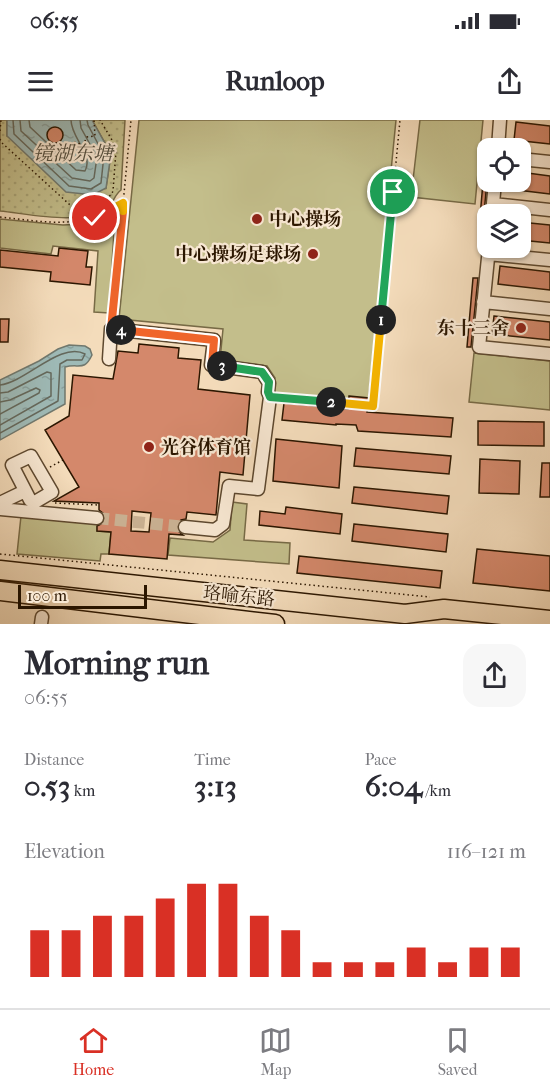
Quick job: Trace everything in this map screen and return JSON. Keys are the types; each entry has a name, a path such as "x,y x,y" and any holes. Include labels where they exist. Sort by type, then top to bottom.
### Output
{"highway":[{"name":"珞喻东路","path":"0,570 405,614 444,609 550,620"},
{"name":"珞喻东路","path":"0,591 240,622 275,624"},
{"path":"405,614 470,623"}],"street":[{"path":"499,138 500,120"},
{"path":"531,160 550,162"},
{"path":"531,210 550,210"},
{"path":"531,257 550,260"},
{"path":"487,258 479,347 550,354"},
{"path":"483,302 550,309"},
{"path":"109,359 113,346 111,329 214,340 207,355 212,365 262,372 269,382 270,397 258,489 229,486 223,524 215,531 185,527"},
{"path":"31,456 45,470 51,497 36,502 30,500 25,491 12,465 31,456"},
{"path":"0,503 25,491"},
{"path":"0,509 97,518"}],"path":[{"path":"0,130 1,120"},
{"path":"55,142 63,152 74,142 83,145 87,137 95,136 94,120"},
{"path":"0,139 69,204 81,208 105,201 111,197 113,190 116,151 100,120"},
{"path":"111,329 131,120"},
{"path":"270,397 373,406 400,120"},
{"path":"0,217 72,223 95,218 123,203"},
{"path":"45,470 63,460"},
{"path":"51,497 99,505"},
{"path":"0,554 434,597"}],"shaded area":[{"path":"0,120 7,120 7,136 106,188 111,154 92,120 125,120 121,190 107,208 84,216 70,218 0,211"},
{"name":"中心操场","path":"139,120 396,120 368,405 274,396 275,378 267,366 220,360 223,329 119,319"},
{"path":"420,120 483,120 481,138 477,138 475,204 411,197"},
{"path":"105,217 112,222 114,231 109,313 94,312 98,251 53,246 51,254 0,248 0,219 63,225 82,224"},
{"path":"474,353 550,361 550,410 469,402"},
{"path":"232,502 247,504 244,540 290,543 289,564 168,555 170,538 213,542 230,530"},
{"path":"21,516 98,522 97,531 111,532 109,554 101,554 100,561 17,554"}],"water":[{"name":"镜湖东塘","path":"7,120 92,120 111,154 106,188 93,195 66,192 7,136"},
{"path":"69,345 85,346 90,349 92,355 84,365 65,367 65,404 0,440 0,380"}],"building":[{"path":"516,122 550,126 550,144 531,142 531,138 514,138"},
{"path":"55,127 61,129 63,135 61,141 55,143 49,141 47,135 49,129"},
{"path":"531,173 550,176 550,194 531,192"},
{"path":"482,192 486,192 485,204 481,204"},
{"path":"531,223 550,225 550,243 531,241"},
{"path":"59,248 88,251 86,267 92,267 90,285 50,281 51,272 0,267 0,250 58,256"},
{"path":"500,266 550,272 550,290 498,284"},
{"path":"473,278 478,278 471,347 467,347"},
{"name":"东十三舍","path":"494,316 550,322 550,340 492,334"},
{"path":"0,319 9,319 8,342 0,342"},
{"path":"139,344 179,348 178,358 201,360 198,389 250,395 243,475 220,472 216,515 187,512 186,519 181,520 177,526 178,531 183,535 169,534 167,559 109,554 111,532 97,531 97,526 103,523 105,518 99,510 99,503 54,501 79,487 45,430 69,416 73,375 113,379 118,351 138,353","holes":["132,511 151,513 149,532 131,531"]},
{"path":"349,396 369,398 367,412 453,418 451,437 358,431 356,425 282,420 284,403 348,409"},
{"path":"478,421 544,422 544,446 478,445"},
{"path":"276,439 342,446 339,488 273,481"},
{"path":"356,448 451,456 449,474 354,466"},
{"path":"480,459 520,461 519,494 479,493"},
{"path":"542,463 550,463 550,497 540,497"},
{"path":"354,487 449,496 447,514 352,503"},
{"path":"286,507 342,514 340,534 259,525 260,511 285,514"},
{"path":"354,524 448,534 446,552 352,541"},
{"path":"477,549 550,556 550,591 473,583"},
{"path":"299,556 442,571 440,588 297,573"}],"tunnel":[{"path":"97,518 185,527"}],"place":[{"name":"中心操场","path":"257,219"},
{"name":"中心操场足球场","path":"313,254"},
{"name":"东十三舍","path":"521,328"},
{"name":"光谷体育馆","path":"149,447"}],"route":[{"path":"95,218 123,203 111,329 214,340 212,365 262,372 269,382 270,397 373,406 393,192"}]}
